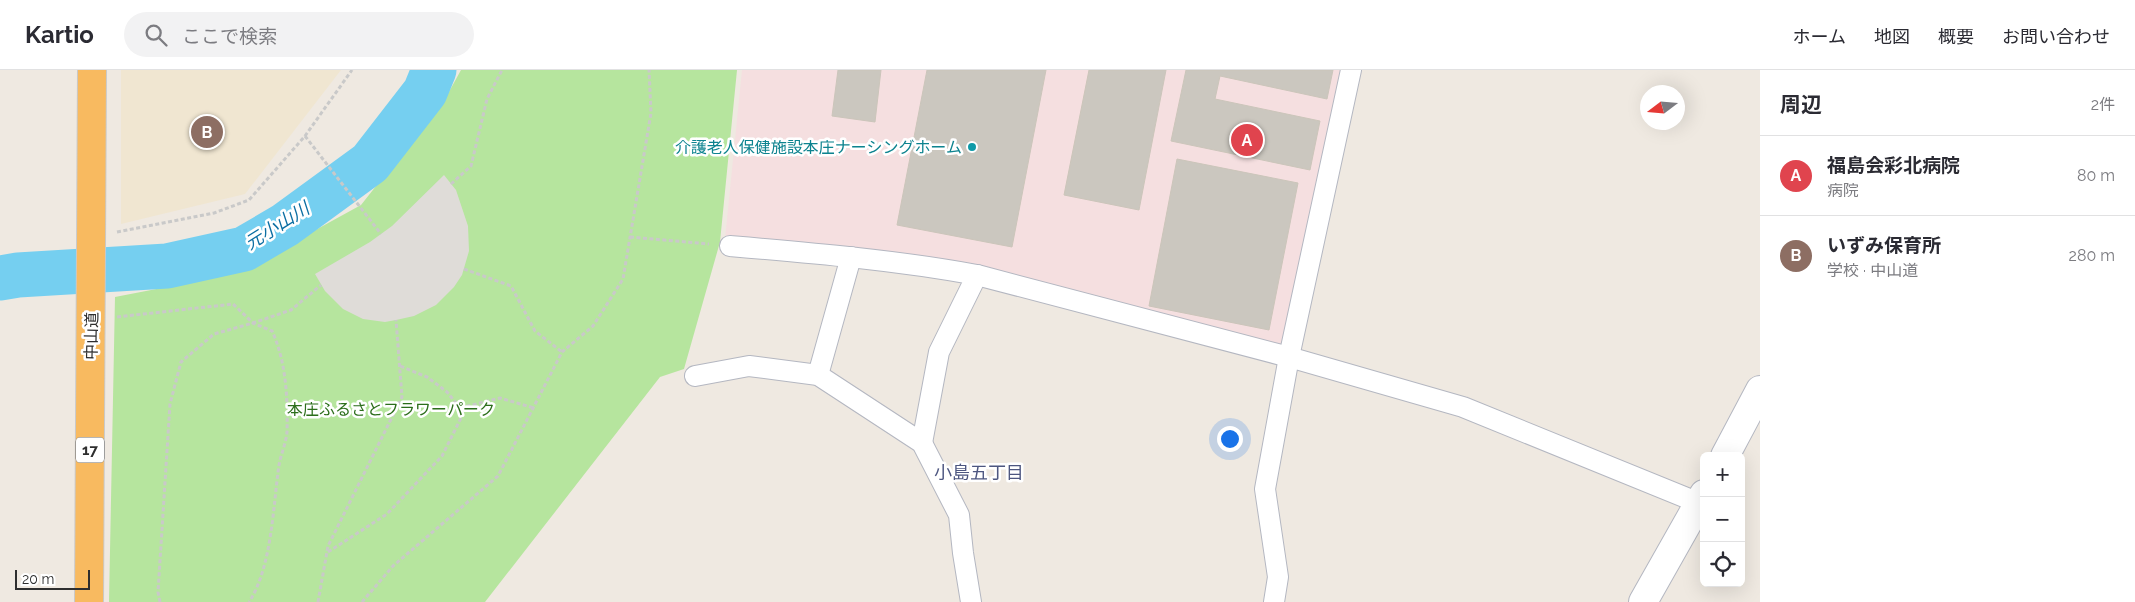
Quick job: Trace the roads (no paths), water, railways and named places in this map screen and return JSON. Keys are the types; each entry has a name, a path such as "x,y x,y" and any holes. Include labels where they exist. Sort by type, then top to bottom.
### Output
{"highway":[{"name":"中山道","path":"89,602 92,70"}],"main road":[{"path":"1727,452 1757,404"},
{"path":"1643,602 1700,501"}],"street":[{"path":"1274,602 1278,577 1265,489 1289,358 1351,70"},
{"path":"730,246 932,266 977,275 1289,358 1462,407 1700,499"},
{"path":"818,374 851,257"},
{"path":"922,444 939,352 977,275"},
{"path":"695,376 749,366 818,374 922,444 960,515 963,553 971,602"}],"waterway":[{"name":"元小山川","path":"0,278 18,275 167,266 244,249 285,225 370,163 425,92 434,70"}],"place":[{"name":"いずみ保育所","path":"207,132"},
{"name":"福島会彩北病院","path":"1247,140"},
{"name":"介護老人保健施設本庄ナーシングホーム","path":"972,147"}],"district":[{"name":"小島五丁目","path":"979,473"}],"park label":[{"name":"本庄ふるさとフラワーパーク","path":"391,409"}]}
